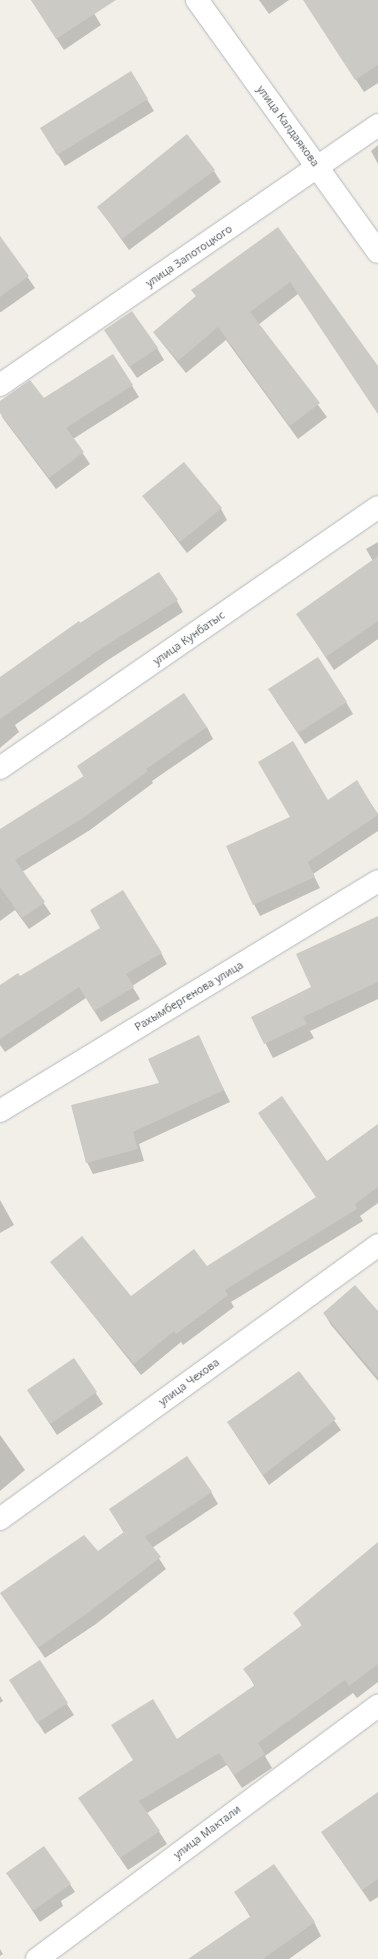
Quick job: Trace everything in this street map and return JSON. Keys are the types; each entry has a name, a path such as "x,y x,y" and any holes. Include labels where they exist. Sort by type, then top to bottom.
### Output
{"street":[{"name":"улица Калдаякова","path":"197,0 378,252"},
{"name":"улица Запотоцкого","path":"0,385 318,168 378,125"},
{"name":"улица Кунбатыс","path":"0,768 378,507"},
{"name":"Рахымбергенова улица","path":"0,1110 378,881"},
{"name":"улица Чехова","path":"0,1519 378,1245"},
{"name":"улица Мактали","path":"37,1959 378,1706"}],"building":[{"path":"31,0 116,0 56,39"},
{"path":"303,0 378,0 378,65 355,80"},
{"path":"131,71 148,99 57,155 40,128"},
{"path":"187,134 215,170 122,239 97,207"},
{"path":"278,227 378,366 378,414 290,282 250,312 320,403 290,426 218,327 178,361 153,332 196,296 191,290"},
{"path":"0,236 29,276 0,297"},
{"path":"132,311 158,348 129,367 104,330"},
{"path":"113,354 133,385 66,428 84,452 49,478 0,413 0,401 30,380 44,398"},
{"path":"184,462 222,508 180,542 142,496"},
{"path":"378,556 378,621 326,657 296,614"},
{"path":"159,572 178,600 102,648 0,719 0,677 79,621 80,623"},
{"path":"318,657 347,702 298,733 268,689"},
{"path":"184,693 207,727 146,769 148,771 83,818 15,860 45,902 22,918 0,887 0,829 84,776 77,766"},
{"path":"293,741 328,800 357,780 378,815 308,862 315,877 253,905 226,846 290,817 258,762"},
{"path":"123,890 162,953 126,974 134,987 94,1011 79,987 0,1039 0,985 18,973 20,976 100,928 90,910"},
{"path":"378,916 378,982 303,1017 307,1024 264,1044 251,1017 311,987 296,954"},
{"path":"199,1035 224,1090 133,1132 138,1149 86,1163 71,1105 159,1083 148,1059"},
{"path":"282,1096 327,1161 378,1124 378,1187 355,1204 357,1209 225,1290 228,1295 176,1334 174,1331 134,1364 50,1262 82,1236 131,1296 194,1249 207,1266 316,1197 258,1113"},
{"path":"355,1285 378,1311 378,1378 323,1313"},
{"path":"74,1358 97,1392 50,1424 27,1390"},
{"path":"299,1371 336,1419 263,1475 227,1422"},
{"path":"187,1456 212,1492 145,1537 161,1557 89,1612 38,1648 0,1593 84,1535 98,1551 124,1532 109,1509"},
{"path":"378,1542 378,1664 349,1686 345,1680 258,1743 265,1754 234,1775 219,1753 139,1801 160,1831 120,1858 78,1798 133,1760 111,1725 153,1699 177,1739 255,1685 243,1669 302,1625 293,1613"},
{"path":"40,1660 68,1703 37,1723 9,1680"},
{"path":"378,1792 378,1879 362,1890 321,1832"},
{"path":"44,1846 71,1884 33,1911 6,1873"},
{"path":"274,1864 315,1922 263,1959 188,1959 251,1916 234,1892"}]}
